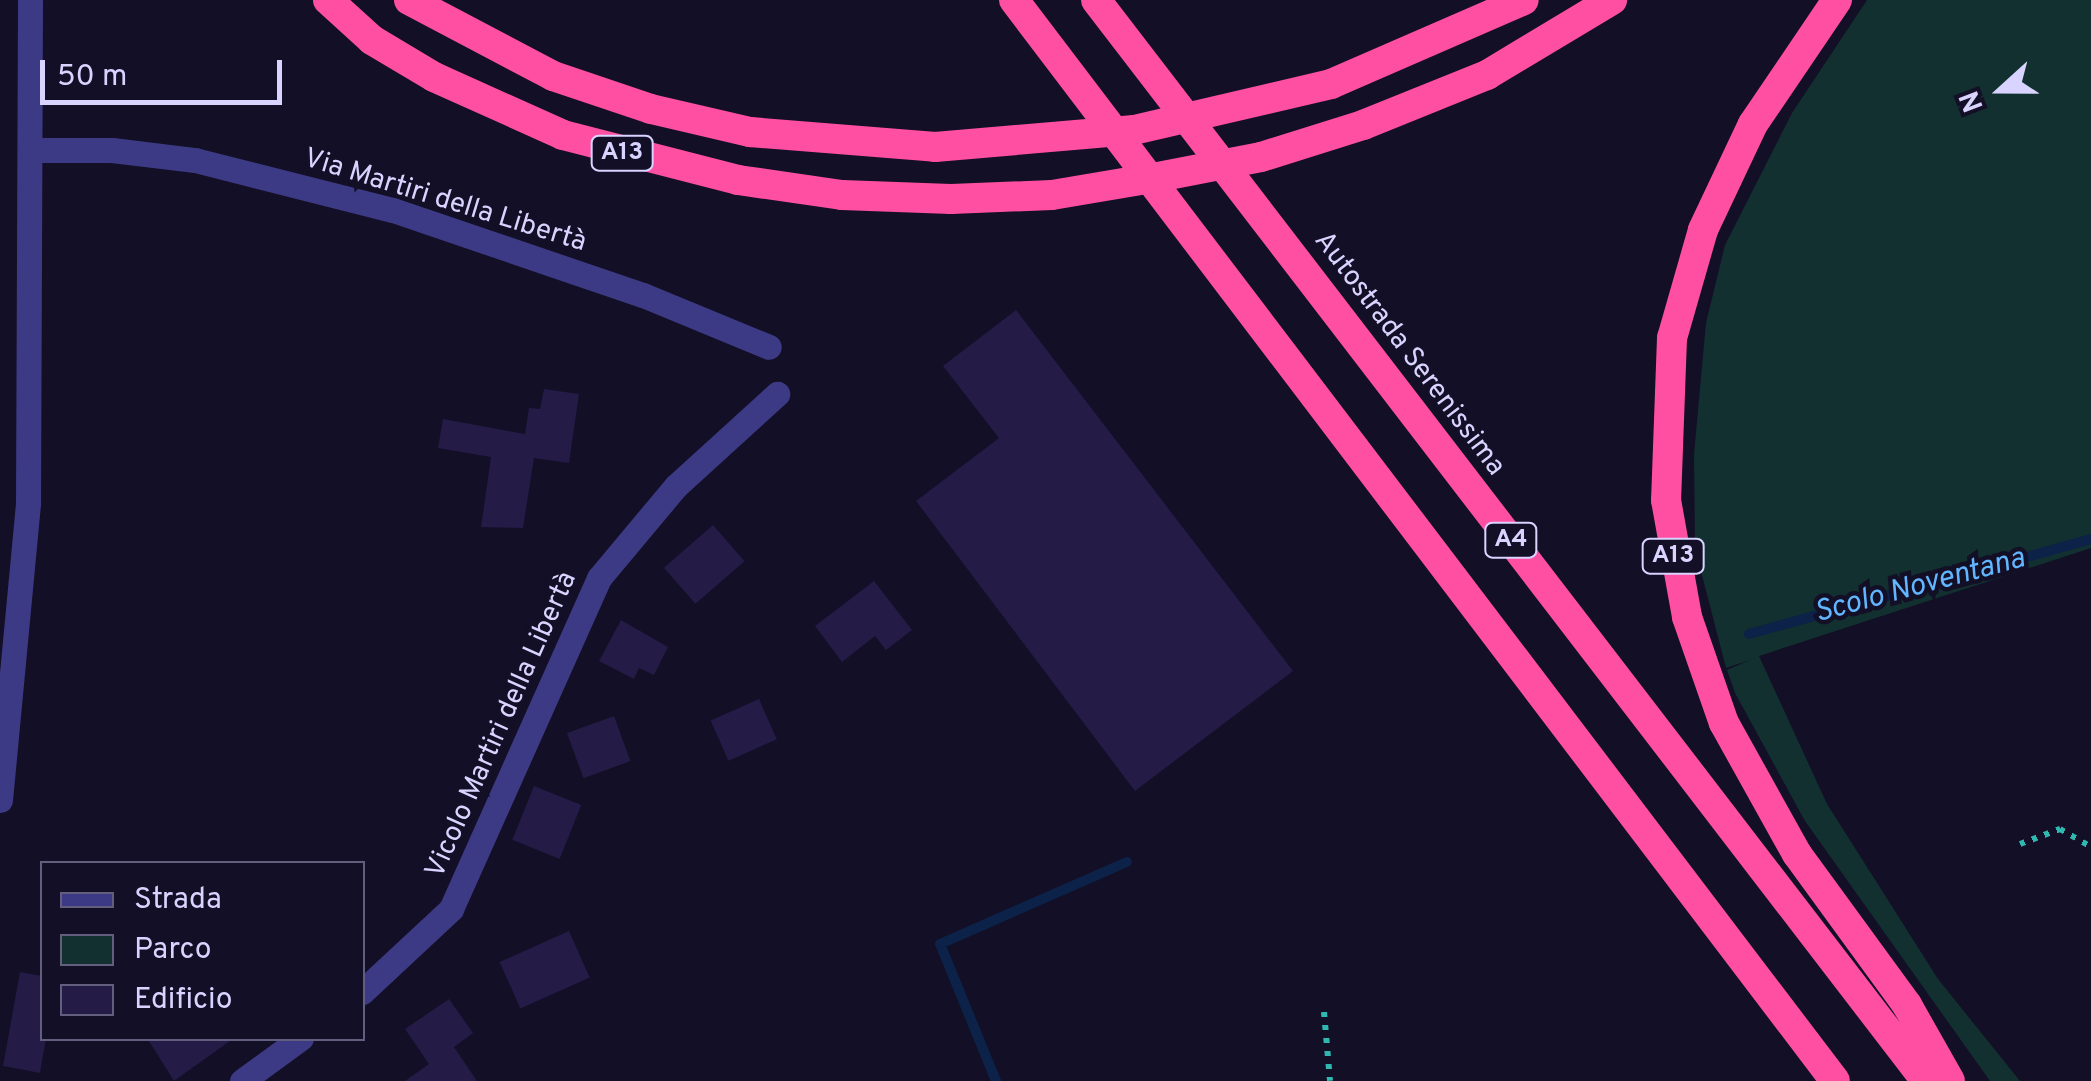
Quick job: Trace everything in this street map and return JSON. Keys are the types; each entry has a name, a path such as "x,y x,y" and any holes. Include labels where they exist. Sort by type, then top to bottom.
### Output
{"highway":[{"name":"A13","path":"328,0 372,40 434,77 563,135 738,180 842,195 952,199 1052,195 1261,157 1362,125 1487,75 1612,0"},
{"path":"409,0 553,76 651,109 750,132 935,147 1134,130 1331,84 1524,0"},
{"name":"A4","path":"1014,0 1835,1081"},
{"name":"Autostrada Serenissima","path":"1096,0 1926,1081"},
{"name":"A13","path":"1837,0 1753,124 1702,230 1672,338 1666,500 1687,617 1724,723 1797,854 1908,1005 1950,1081"}],"street":[{"path":"0,800 28,503 34,150 30,0"},
{"name":"Via Martiri della Libertà","path":"34,150 112,150 195,160 393,210 642,295 768,347"},
{"name":"Vicolo Martiri della Libertà","path":"365,989 452,909 600,578 676,486 778,394"},
{"path":"242,1081 297,1041"}],"path":[{"path":"2020,844 2060,829 2091,846"},
{"path":"1324,1012 1330,1081"}],"green space":[{"path":"1867,0 2091,0 2091,548 1759,656 1827,804 1938,979 2020,1081 1990,1081 1805,821 1735,693 1727,670 1750,660 1726,668 1695,548 1694,454 1706,323 1725,245 1792,113"}],"building":[{"path":"1016,310 1293,671 1135,791 916,501 999,438 943,366"},
{"path":"544,389 579,394 569,463 534,458 523,528 481,527 491,457 438,448 443,419 525,434 529,408 540,409"},
{"path":"713,525 744,561 695,604 664,568"},
{"path":"874,581 912,630 886,650 875,636 842,662 815,626"},
{"path":"621,620 668,647 654,675 639,668 634,679 599,661"},
{"path":"759,699 777,739 728,761 711,721"},
{"path":"614,716 630,761 583,778 567,733"},
{"path":"534,786 581,805 560,859 512,840"},
{"path":"569,931 590,978 520,1009 500,962"},
{"path":"20,972 40,976 40,1041 45,1041 40,1073 3,1066"},
{"path":"449,999 473,1033 454,1047 477,1081 405,1081 429,1064 405,1029"},
{"path":"149,1041 230,1041 174,1081"}],"waterway":[{"name":"Scolo Noventana","path":"1749,634 2091,539"},
{"name":"Scolo Noventana","path":"996,1081 940,944 1127,862"}]}
